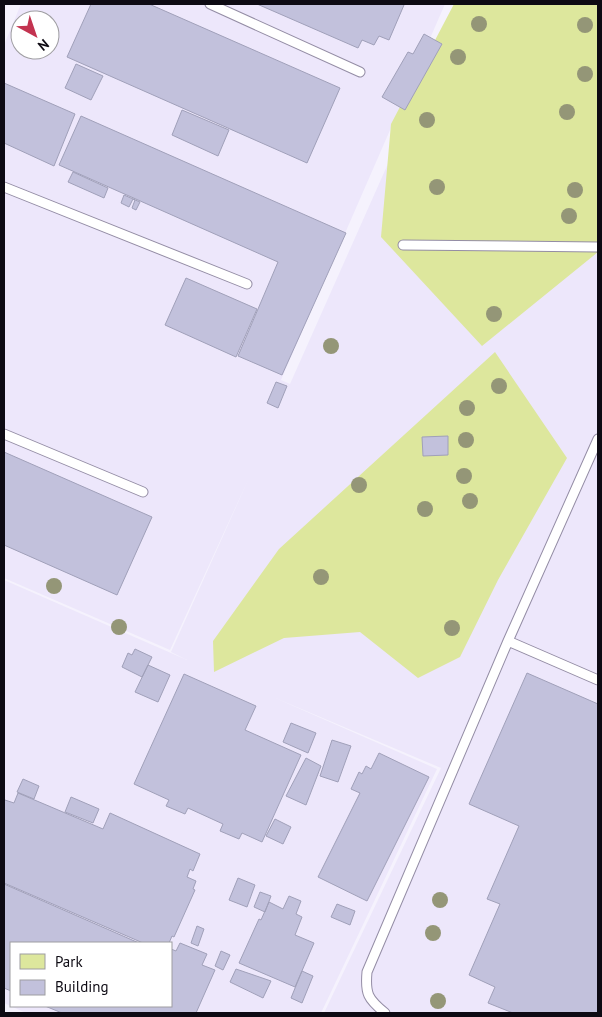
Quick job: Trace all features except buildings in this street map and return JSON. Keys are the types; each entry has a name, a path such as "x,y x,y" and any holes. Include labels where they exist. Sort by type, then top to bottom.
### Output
{"lane":[{"path":"210,4 360,72"},
{"path":"4,187 247,284"},
{"path":"403,245 598,247"},
{"path":"4,434 143,492"},
{"path":"385,1013 375,1004 366,990 367,972 508,641 598,439"},
{"path":"508,641 598,680"}],"shaded area":[{"path":"21,4 445,4 281,380 290,384 459,4 582,4 598,11 598,1013 324,1013 441,768 273,697 437,769 321,1013 26,1013 13,1007 172,1007 172,942 10,942 10,1006 4,1003 4,580 187,660 171,652 249,478 170,650 4,578 4,45 10,31 10,60 60,60 60,10 19,10"}],"green space":[{"path":"454,4 598,4 598,252 482,346 381,237 391,124"},
{"path":"495,352 567,458 498,580 460,657 418,678 360,632 284,638 214,672 213,641 279,549"}]}
